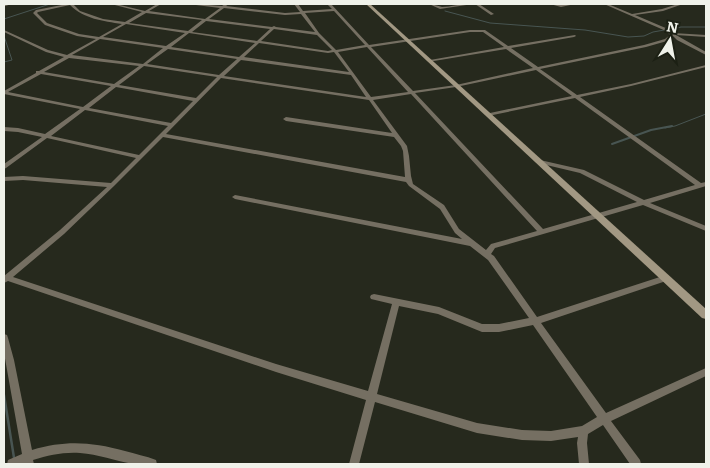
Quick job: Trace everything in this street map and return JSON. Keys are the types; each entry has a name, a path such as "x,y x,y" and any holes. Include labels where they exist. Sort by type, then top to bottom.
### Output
{"main road":[{"path":"4,5 11,4"},
{"path":"368,4 706,315"}],"street":[{"path":"350,74 98,38 61,30 46,24 35,13 71,4 79,12 88,16 124,24 336,52 478,30 487,33 703,185"},
{"path":"113,4 144,12 318,34"},
{"path":"158,4 4,93 172,125"},
{"path":"196,4 225,5 268,12 302,13 335,10"},
{"path":"296,4 318,34 336,52 350,74 404,146 407,154 408,180 411,185 442,207 457,231 487,253 636,464"},
{"path":"329,4 542,232"},
{"path":"430,4 437,8 471,4"},
{"path":"477,4 492,14"},
{"path":"552,4 561,6 573,4"},
{"path":"606,4 667,30 706,54"},
{"path":"630,14 663,10 681,4"},
{"path":"4,167 225,5"},
{"path":"264,6 268,12"},
{"path":"5,279 62,232 197,100 274,28"},
{"path":"4,31 47,51 66,56 143,65 369,99 456,86 645,46 666,40 671,34"},
{"path":"671,34 706,36"},
{"path":"430,61 574,36"},
{"path":"490,115 706,66"},
{"path":"38,72 197,100"},
{"path":"286,119 395,136"},
{"path":"5,129 18,130 140,156"},
{"path":"162,135 408,180"},
{"path":"540,162 582,171 645,203 706,229"},
{"path":"4,179 23,178 112,185"},
{"path":"487,253 492,246 599,217 703,185"},
{"path":"235,197 473,243"},
{"path":"374,298 440,311 482,328 499,328 535,322 666,278"},
{"path":"5,279 276,368 496,432 551,436 584,431 706,372"},
{"path":"354,464 396,303"},
{"path":"4,338 28,460"},
{"path":"584,431 582,443 584,464"},
{"path":"12,464 64,446 111,453 152,464"}],"waterway":[{"path":"4,19 50,4"},
{"path":"445,11 490,23 585,30 628,37 644,36 653,32 681,27 706,27"},
{"path":"4,36 12,60 4,62"},
{"path":"665,128 706,114"},
{"path":"612,144 651,130 672,126"},
{"path":"4,395 15,464"}]}
